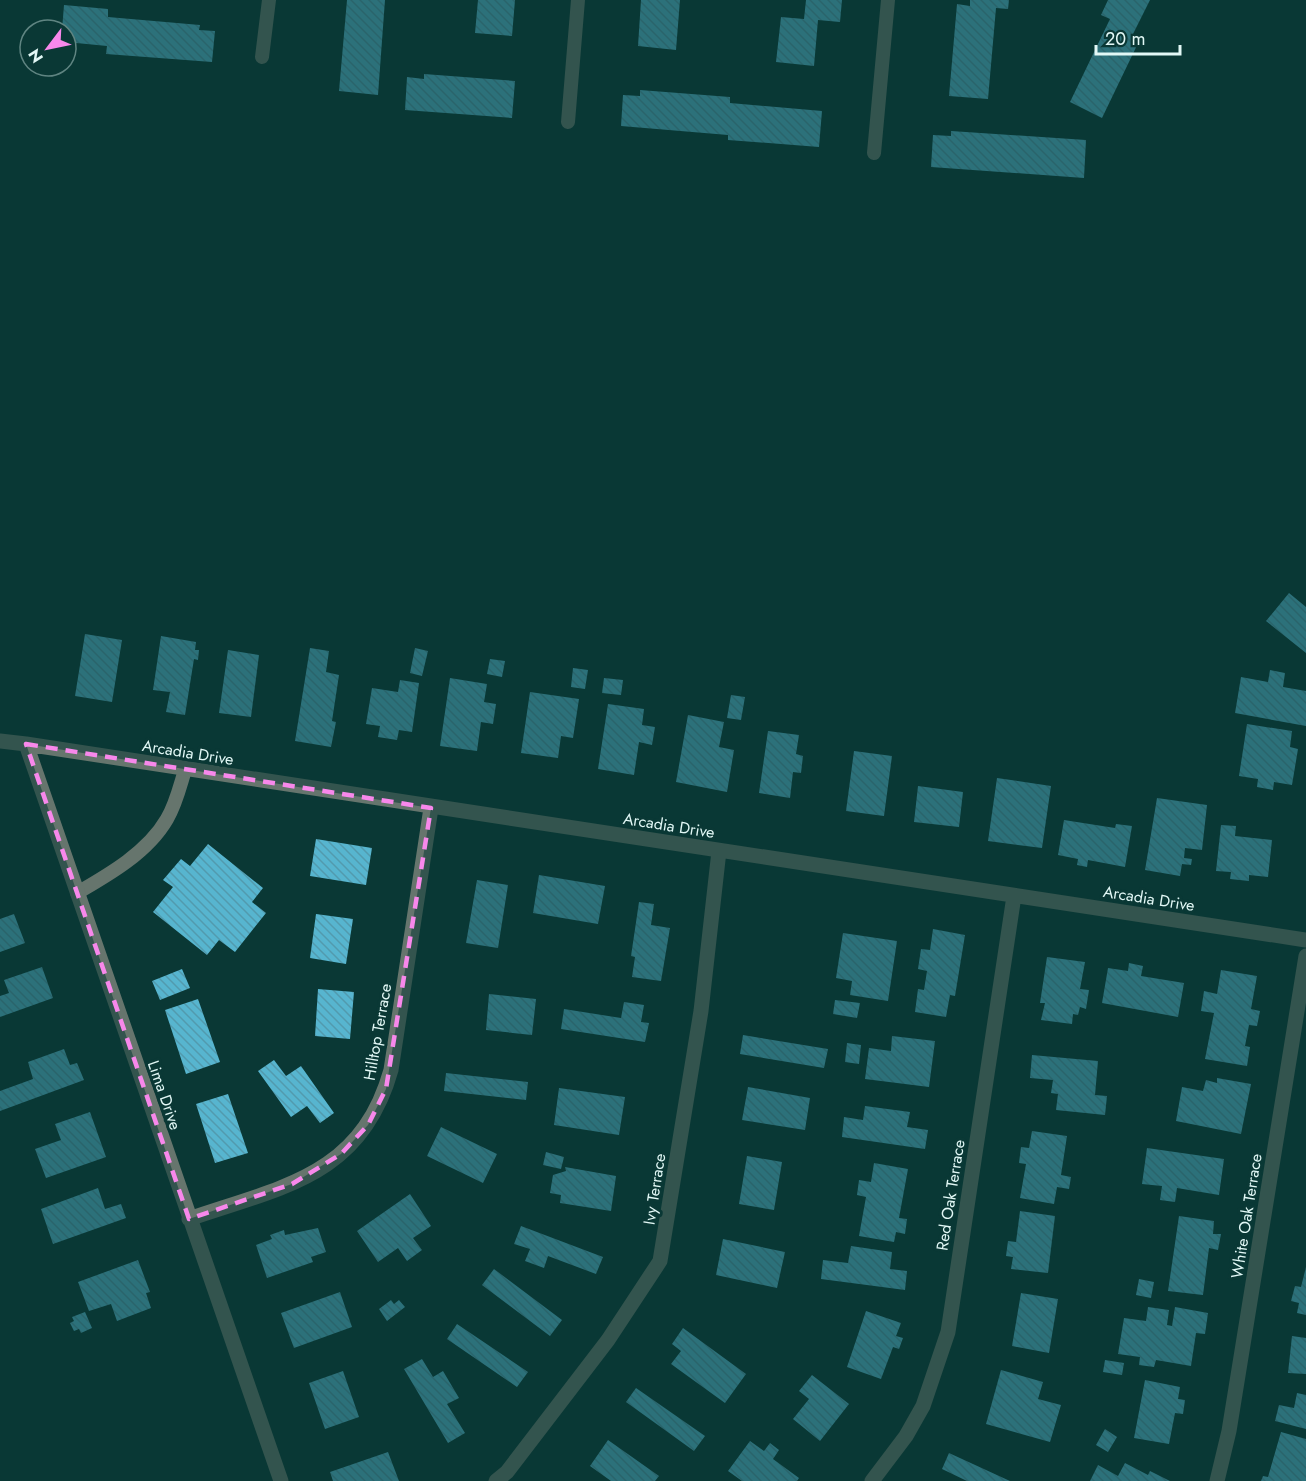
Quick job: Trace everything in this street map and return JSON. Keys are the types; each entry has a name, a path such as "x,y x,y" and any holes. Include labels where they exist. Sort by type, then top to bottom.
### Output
{"street":[{"path":"0,741 26,744"},
{"name":"Arcadia Drive","path":"26,744 431,808 1306,940"},
{"name":"Lima Drive","path":"26,744 281,1481"},
{"name":"Hilltop Terrace","path":"189,1219 310,1176 341,1154 373,1116 391,1070 431,808"},
{"name":"Ivy Terrace","path":"496,1481 507,1472 608,1340 660,1261 701,1011 718,851"},
{"name":"Red Oak Terrace","path":"872,1481 906,1436 923,1406 948,1332 1014,896"},
{"name":"White Oak Terrace","path":"1217,1481 1229,1431 1306,956"}],"lane":[{"path":"262,57 269,0"},
{"path":"568,122 578,0"},
{"path":"874,153 888,0"},
{"path":"77,893 124,863 155,835 167,819 185,770"}],"highlighted area":[{"path":"26,744 431,808 386,1089 368,1125 341,1154 292,1184 189,1219"}],"building":[{"path":"347,0 385,0 378,95 339,91"},
{"path":"478,0 515,0 512,36 475,33"},
{"path":"641,0 680,0 676,50 638,46"},
{"path":"806,0 842,0 840,22 818,20 814,66 776,62 781,17 804,19"},
{"path":"970,0 1009,0 1008,9 996,8 988,99 949,96 957,4 970,6"},
{"path":"1108,0 1150,0 1133,34 1141,37 1102,118 1070,102 1110,19 1101,15"},
{"path":"64,5 108,9 108,17 200,25 199,30 215,31 212,62 106,54 107,46 78,43 78,18 63,18"},
{"path":"424,74 515,81 512,118 405,110 407,77 424,79"},
{"path":"640,90 730,97 730,103 822,111 819,147 728,140 728,135 621,126 623,95 640,96"},
{"path":"951,131 1086,140 1084,178 931,167 933,135 951,136"},
{"path":"1289,593 1306,607 1306,653 1266,621"},
{"path":"85,634 122,640 112,702 75,696"},
{"path":"161,636 196,642 195,650 199,650 198,660 194,659 185,715 166,712 170,692 153,690"},
{"path":"310,648 329,651 326,672 339,675 332,721 336,722 331,747 295,741"},
{"path":"415,648 428,651 422,676 410,673"},
{"path":"228,650 259,655 251,717 219,713"},
{"path":"490,659 505,661 502,677 487,674"},
{"path":"573,668 588,670 585,689 571,687"},
{"path":"1270,670 1285,673 1283,687 1306,691 1306,726 1235,713 1241,677 1268,682"},
{"path":"450,678 487,684 484,702 496,704 493,724 481,722 477,751 440,746"},
{"path":"604,678 623,680 621,695 602,693"},
{"path":"400,680 419,683 412,732 399,730 397,740 378,737 380,726 366,724 372,688 398,692"},
{"path":"530,692 579,699 573,738 561,736 558,758 521,753"},
{"path":"731,695 745,697 741,720 727,718"},
{"path":"608,704 644,709 642,725 655,727 652,745 639,742 634,775 598,769"},
{"path":"688,715 724,722 719,747 734,750 727,792 676,782"},
{"path":"1247,724 1292,731 1290,747 1298,749 1292,785 1274,782 1273,790 1257,787 1258,779 1239,776"},
{"path":"768,731 799,735 796,754 803,756 801,773 793,772 790,798 759,793"},
{"path":"854,751 892,756 884,816 846,811"},
{"path":"997,778 1051,786 1042,848 988,841"},
{"path":"918,786 963,792 959,827 914,822"},
{"path":"1157,798 1207,805 1202,850 1185,848 1184,858 1192,859 1191,865 1182,864 1180,876 1145,870"},
{"path":"1064,820 1115,828 1116,824 1132,826 1125,867 1088,860 1087,867 1077,865 1078,859 1058,855"},
{"path":"1221,825 1236,826 1235,836 1272,840 1268,877 1249,875 1249,881 1230,879 1231,872 1216,871"},
{"path":"316,839 372,848 366,885 310,876"},
{"path":"208,844 263,888 252,902 266,913 235,952 219,940 207,955 153,912 173,887 163,880 181,859 190,866"},
{"path":"539,875 605,886 598,924 533,913"},
{"path":"477,880 508,885 498,948 466,943"},
{"path":"639,902 654,904 651,925 670,928 661,981 632,977 635,957 631,956"},
{"path":"14,914 25,943 0,952 0,919"},
{"path":"316,914 353,919 346,964 310,958"},
{"path":"933,929 965,935 955,996 950,995 946,1017 915,1012 918,989 924,990 927,971 918,969 921,949 930,950"},
{"path":"843,933 897,941 888,1001 850,995 852,981 836,978"},
{"path":"1047,957 1085,962 1080,989 1089,990 1086,1009 1080,1007 1078,1015 1073,1014 1072,1024 1041,1020 1045,1003 1040,1003"},
{"path":"1129,963 1143,966 1141,976 1184,983 1178,1017 1102,1003 1108,968 1128,971"},
{"path":"42,967 53,998 0,1017 0,996 9,993 4,980"},
{"path":"182,969 190,988 160,1000 152,981"},
{"path":"1221,970 1257,976 1251,1009 1260,1011 1257,1026 1249,1025 1245,1046 1250,1047 1247,1066 1205,1059 1214,1013 1201,1011 1204,991 1217,994"},
{"path":"318,989 354,992 350,1039 315,1036"},
{"path":"489,994 536,999 532,1035 486,1030"},
{"path":"198,999 220,1062 186,1074 165,1010"},
{"path":"835,1000 860,1003 857,1018 833,1014"},
{"path":"624,1002 644,1005 641,1022 649,1023 645,1042 561,1029 564,1009 621,1018"},
{"path":"743,1035 828,1049 824,1068 740,1054"},
{"path":"892,1036 935,1041 929,1087 865,1079 869,1048 891,1051"},
{"path":"847,1043 861,1045 859,1064 845,1062"},
{"path":"64,1049 70,1065 77,1063 84,1080 0,1111 0,1091 33,1079 28,1062"},
{"path":"1032,1055 1098,1061 1095,1095 1107,1096 1105,1115 1056,1110 1058,1094 1051,1093 1053,1080 1030,1078"},
{"path":"274,1060 286,1076 301,1066 334,1113 320,1123 307,1106 291,1117 258,1071"},
{"path":"446,1073 528,1082 526,1100 444,1091"},
{"path":"1217,1078 1251,1084 1241,1134 1176,1121 1182,1087 1203,1091 1206,1080 1217,1083"},
{"path":"748,1087 810,1098 805,1130 742,1120"},
{"path":"559,1088 625,1097 619,1135 554,1125"},
{"path":"228,1094 248,1153 215,1163 196,1104"},
{"path":"865,1106 910,1112 907,1127 928,1130 925,1149 842,1137 844,1117 863,1120"},
{"path":"90,1112 106,1157 46,1178 35,1149 61,1140 55,1124"},
{"path":"441,1127 497,1154 483,1183 427,1156"},
{"path":"1032,1131 1067,1136 1061,1175 1071,1177 1069,1189 1057,1187 1054,1204 1020,1198 1026,1164 1019,1163 1021,1147 1029,1148"},
{"path":"1147,1148 1224,1159 1219,1195 1177,1188 1175,1202 1160,1200 1162,1186 1142,1184"},
{"path":"546,1152 564,1157 561,1169 543,1165"},
{"path":"747,1156 782,1162 774,1210 739,1204"},
{"path":"874,1163 908,1169 899,1218 907,1219 905,1234 896,1232 894,1242 859,1236 866,1197 857,1195 859,1180 871,1182"},
{"path":"565,1167 616,1176 611,1211 560,1203 561,1195 550,1193 553,1175 566,1171"},
{"path":"98,1188 105,1209 121,1204 126,1218 53,1244 41,1209"},
{"path":"410,1194 431,1226 413,1238 422,1250 407,1261 398,1248 378,1262 357,1231"},
{"path":"1020,1211 1055,1216 1048,1273 1011,1269 1013,1257 1006,1256 1008,1241 1016,1242"},
{"path":"1179,1216 1214,1221 1213,1234 1221,1234 1218,1250 1209,1248 1203,1295 1168,1291"},
{"path":"521,1226 603,1257 596,1274 548,1256 544,1268 525,1261 530,1249 514,1244"},
{"path":"318,1228 326,1252 311,1257 313,1262 267,1278 256,1245 272,1239 270,1235 284,1230 285,1235"},
{"path":"723,1239 785,1252 777,1288 716,1275"},
{"path":"851,1246 892,1252 890,1269 907,1271 905,1290 821,1279 823,1260 848,1263"},
{"path":"138,1260 150,1292 146,1293 151,1308 117,1321 111,1304 89,1311 78,1282"},
{"path":"1306,1267 1306,1315 1297,1313 1299,1303 1291,1301 1295,1286 1301,1287"},
{"path":"494,1269 562,1320 550,1336 482,1285"},
{"path":"1139,1279 1154,1282 1151,1298 1136,1295"},
{"path":"340,1292 352,1327 294,1348 281,1313"},
{"path":"1021,1293 1058,1299 1049,1353 1012,1346"},
{"path":"391,1300 394,1304 399,1300 405,1307 387,1321 379,1309"},
{"path":"1148,1307 1169,1310 1167,1325 1172,1326 1175,1307 1208,1313 1205,1334 1196,1333 1191,1366 1156,1360 1154,1367 1139,1365 1140,1357 1118,1354 1124,1318 1146,1321"},
{"path":"866,1311 901,1323 896,1336 903,1338 899,1349 893,1347 881,1379 847,1367"},
{"path":"85,1312 92,1328 81,1333 79,1329 74,1331 70,1323 74,1321 72,1317"},
{"path":"457,1324 528,1372 517,1387 447,1339"},
{"path":"683,1328 746,1374 725,1403 671,1364 681,1351 672,1344"},
{"path":"1292,1336 1306,1338 1306,1374 1288,1373"},
{"path":"422,1359 433,1377 443,1371 459,1398 447,1404 465,1433 448,1443 404,1369"},
{"path":"1105,1360 1124,1363 1122,1375 1103,1372"},
{"path":"1001,1370 1043,1382 1038,1399 1061,1405 1050,1442 986,1424"},
{"path":"343,1371 359,1417 325,1429 309,1383"},
{"path":"812,1375 849,1404 820,1441 793,1419 809,1399 799,1391"},
{"path":"1145,1380 1180,1387 1178,1399 1185,1400 1183,1414 1175,1413 1169,1444 1134,1438"},
{"path":"636,1388 705,1436 694,1451 626,1402"},
{"path":"1297,1393 1306,1395 1306,1429 1275,1421 1279,1405 1294,1408"},
{"path":"1105,1429 1117,1437 1108,1452 1096,1445"},
{"path":"1281,1432 1306,1439 1306,1481 1261,1481 1263,1476 1268,1477"},
{"path":"608,1440 659,1476 655,1481 611,1481 590,1466"},
{"path":"750,1441 764,1451 770,1443 779,1450 773,1459 799,1478 797,1481 742,1481 728,1471"},
{"path":"388,1452 399,1481 333,1481 330,1472"},
{"path":"949,1453 1010,1481 967,1481 942,1469"},
{"path":"1125,1463 1148,1475 1150,1471 1170,1481 1090,1481 1098,1465 1118,1476"}]}
